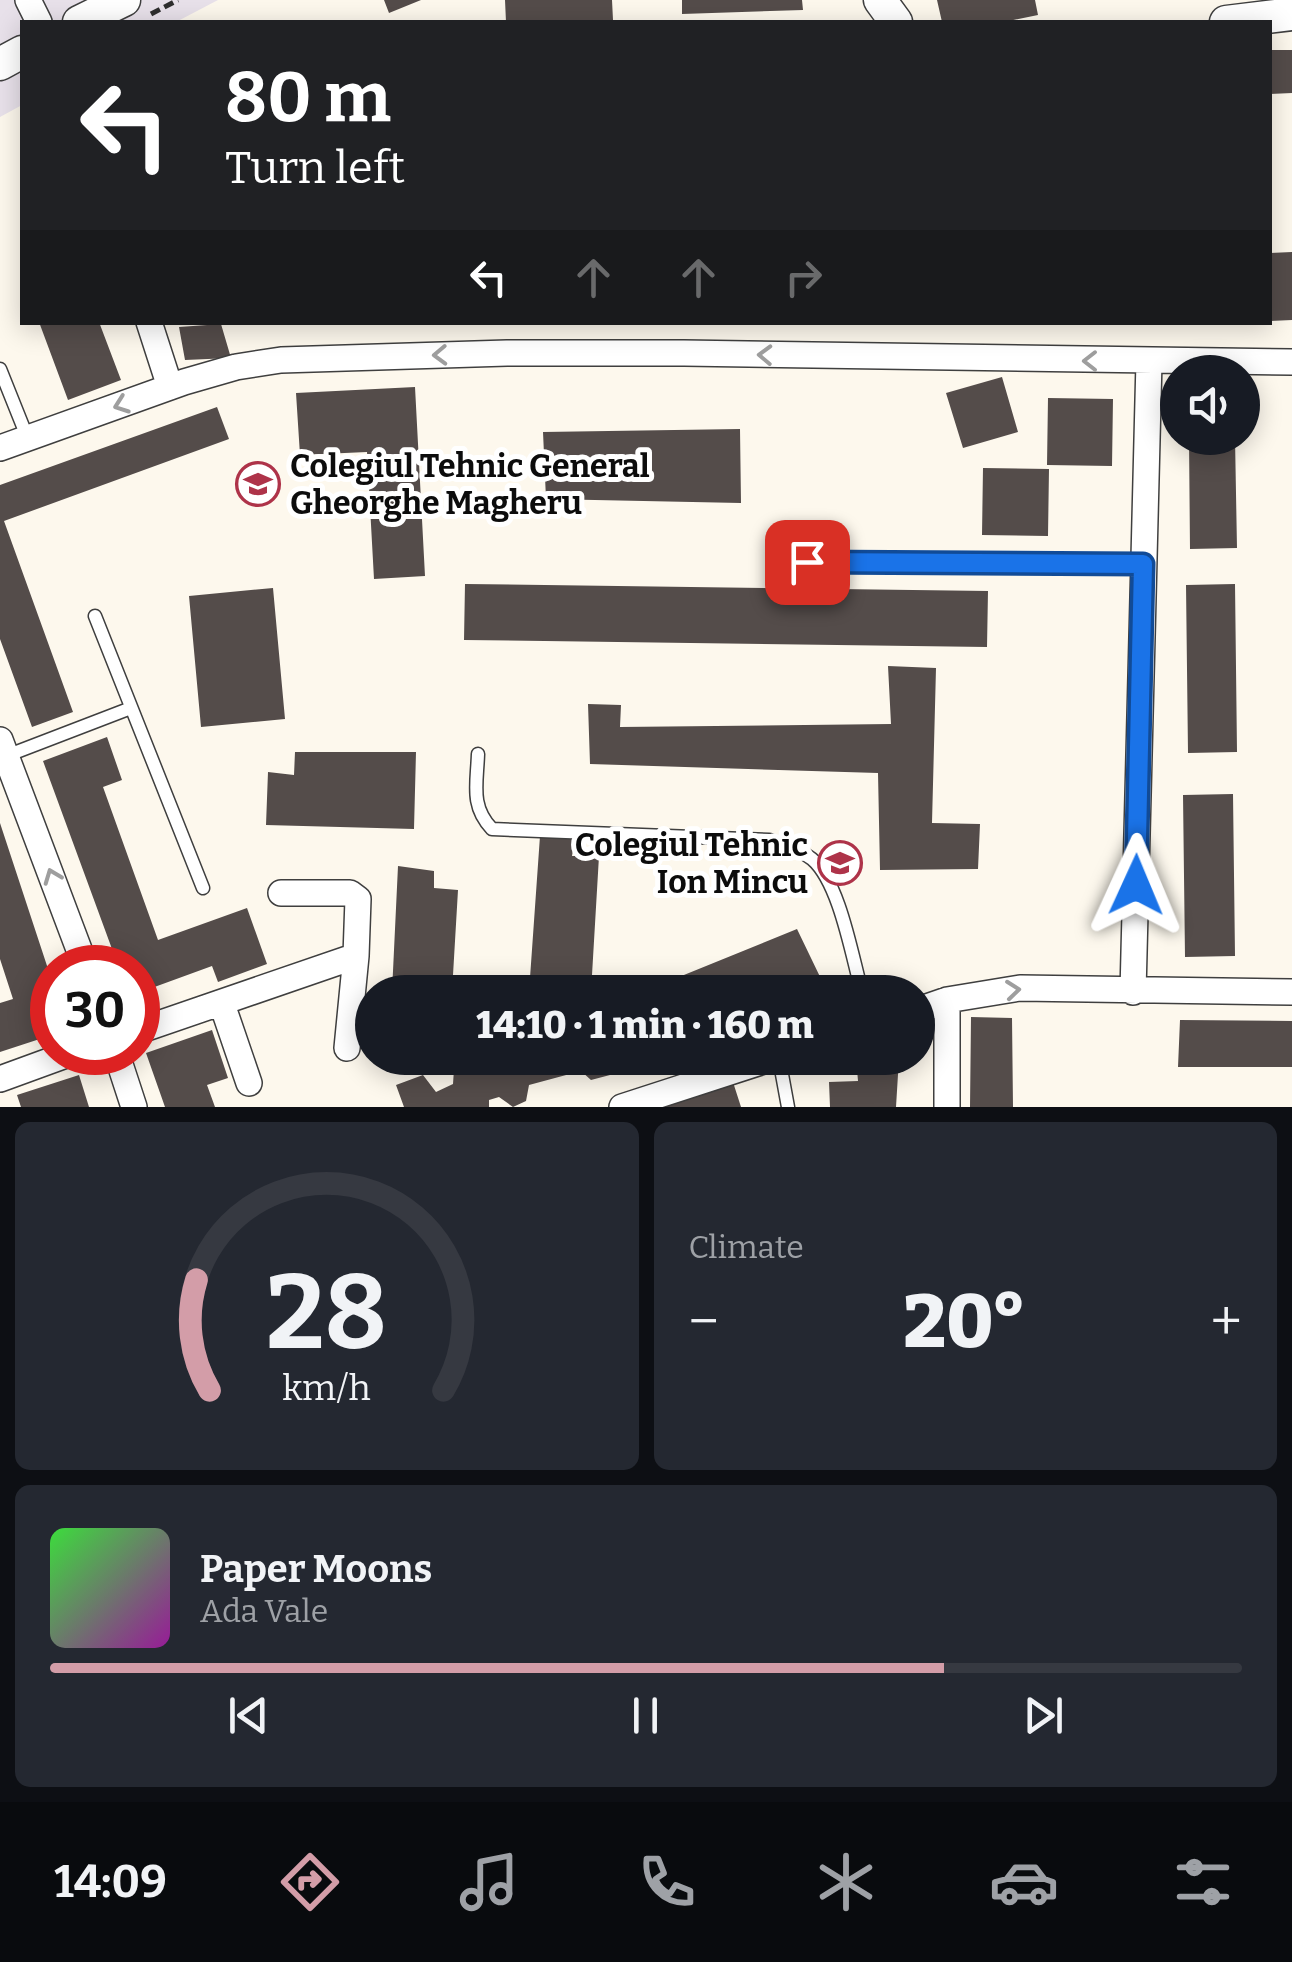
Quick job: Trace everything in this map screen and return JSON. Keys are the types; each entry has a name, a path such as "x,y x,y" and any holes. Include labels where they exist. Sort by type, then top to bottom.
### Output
{"street":[{"path":"87,20 137,8"},
{"path":"1242,20 1292,14"},
{"path":"149,325 170,387"},
{"path":"0,448 170,387 236,367 281,360 684,353 1292,362"},
{"path":"1133,992 1149,360"},
{"path":"3,748 77,945"},
{"path":"281,893 350,893 358,899 346,1048"},
{"path":"160,1024 356,956"},
{"path":"935,1004 1020,988 1292,992"},
{"path":"946,1000 947,1107"},
{"path":"222,1004 249,1084"},
{"path":"0,1079 30,1068"},
{"path":"124,1075 134,1107"},
{"path":"622,1107 723,1075"}],"lane":[{"path":"0,369 28,439"},
{"path":"807,562 1143,564"},
{"path":"95,616 202,888"},
{"path":"3,748 131,708"},
{"path":"478,754 476,794 480,816 492,829 769,840 797,848 816,862 830,884 857,975"},
{"path":"780,1075 788,1107"}],"path":[{"path":"137,8 178,0"}],"shaded area":[{"path":"0,0 218,0 180,20 20,20 20,106 0,117"}],"building":[{"path":"384,0 421,0 389,13"},
{"path":"505,0 612,0 613,20 506,20"},
{"path":"682,0 802,0 803,10 682,14"},
{"path":"937,0 1035,0 1038,15 1014,20 942,20"},
{"path":"1272,50 1292,50 1292,93 1272,94"},
{"path":"1292,252 1292,320 1272,321 1272,253"},
{"path":"40,325 100,325 121,380 68,400"},
{"path":"221,325 231,358 185,360 179,327"},
{"path":"1002,377 1018,432 963,448 946,393"},
{"path":"415,387 425,576 374,579 367,452 300,455 296,393"},
{"path":"1048,398 1113,399 1112,466 1047,465"},
{"path":"217,407 229,439 4,521 73,712 32,727 0,639 0,485"},
{"path":"740,429 741,503 546,499 543,432"},
{"path":"1189,455 1235,455 1237,548 1190,549"},
{"path":"983,468 1049,469 1048,536 982,535"},
{"path":"465,584 988,591 987,647 464,640"},
{"path":"1235,584 1237,752 1188,753 1186,585"},
{"path":"273,588 285,719 201,727 189,596"},
{"path":"888,666 936,668 932,823 980,824 978,869 880,870 878,773 590,764 588,704 621,705 620,727 891,724"},
{"path":"107,737 122,780 103,787 158,940 247,908 267,964 218,982 212,966 160,985 160,945 111,945 43,761"},
{"path":"295,752 416,752 414,829 266,825 268,772 294,775"},
{"path":"1233,794 1235,956 1185,957 1183,795"},
{"path":"0,823 40,945 30,945 30,1042 0,1052 0,1003 13,999 0,959"},
{"path":"540,836 575,837 572,856 599,856 592,975 530,975"},
{"path":"398,866 434,871 434,888 458,890 453,975 393,975"},
{"path":"797,929 819,975 684,975"},
{"path":"971,1017 1012,1018 1013,1107 970,1107"},
{"path":"1180,1020 1292,1021 1292,1067 1178,1067"},
{"path":"212,1030 228,1078 207,1085 215,1107 165,1107 154,1075 160,1075 160,1048"},
{"path":"79,1075 89,1107 21,1107 17,1095"},
{"path":"423,1075 436,1092 453,1084 454,1075 566,1075 529,1085 526,1101 513,1107 499,1097 489,1100 489,1107 404,1107 396,1085"},
{"path":"857,1075 898,1075 896,1107 830,1107 829,1082 858,1081"},
{"path":"732,1079 741,1107 651,1107"}],"place":[{"name":"Colegiul Tehnic General Gheorghe Magheru","path":"258,484"},
{"name":"Colegiul Tehnic Ion Mincu","path":"840,863"}],"route":[{"path":"807,562 1143,564 1136,885"}]}
